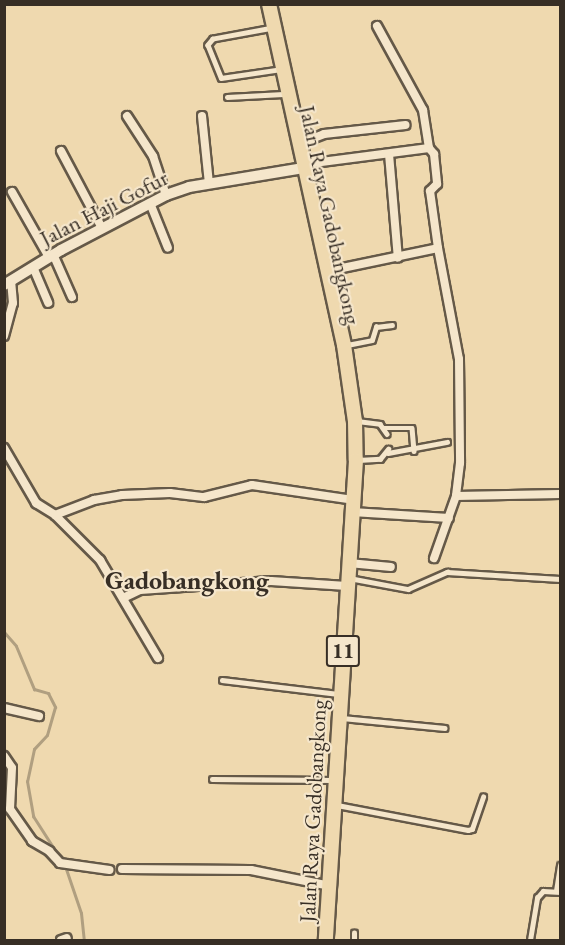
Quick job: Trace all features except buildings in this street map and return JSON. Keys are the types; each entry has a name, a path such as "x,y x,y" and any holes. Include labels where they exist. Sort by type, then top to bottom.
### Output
{"highway":[{"name":"Jalan Raya Gadobangkong","path":"269,4 282,72 301,143 302,167 336,347 344,362"},
{"name":"Jalan Raya Gadobangkong","path":"282,72 283,94 328,271 344,345 344,362 355,421 356,460 326,940"}],"street":[{"path":"377,26 423,110 429,148 434,154 437,184 430,191 438,248 459,358 460,463 456,496 434,558"},
{"path":"127,116 153,156 166,195"},
{"path":"202,116 209,184"},
{"path":"301,143 324,134 406,125"},
{"path":"302,167 429,148"},
{"path":"61,151 102,228"},
{"path":"389,154 398,258"},
{"name":"Jalan Haji Gofur","path":"8,283 51,255 166,195 209,184 302,167"},
{"path":"12,192 51,255 72,297"},
{"path":"150,203 168,248"},
{"path":"328,271 438,248"},
{"path":"33,267 48,303"},
{"path":"4,336 13,303 8,283"},
{"path":"4,447 36,503 55,515 91,548 158,658"},
{"path":"55,515 94,500 122,495 170,492 204,497 252,485 353,506 449,518"},
{"path":"456,496 561,494"},
{"path":"349,563 391,567"},
{"path":"123,598 140,590 271,581 347,582"},
{"path":"4,708 39,716"},
{"path":"4,756 12,768 7,809 32,842 49,851 60,863 71,867 110,870"},
{"path":"122,869 251,870 330,886"}],"lane":[{"path":"273,28 213,39 208,45 221,78 282,72"},
{"path":"227,97 283,94"},
{"path":"344,345 372,340 376,327 392,325"},
{"path":"355,421 368,420 384,428 412,428 414,451"},
{"path":"384,428 387,434"},
{"path":"356,460 380,459 388,451 414,451 447,442"},
{"path":"347,582 408,589 447,573 561,579"},
{"path":"222,680 340,694"},
{"path":"339,717 445,728"},
{"path":"212,779 336,780"},
{"path":"334,804 468,830 472,829 483,797"},
{"path":"530,940 537,898 543,891 558,891 561,865"},
{"path":"354,933 354,940"}],"waterway":[{"path":"4,632 16,646 34,689 48,693 55,707 47,735 34,749 27,781 33,816 60,858"},
{"path":"65,866 81,913 84,940"}],"district":[{"name":"Gadobangkong","path":"187,581"}]}
